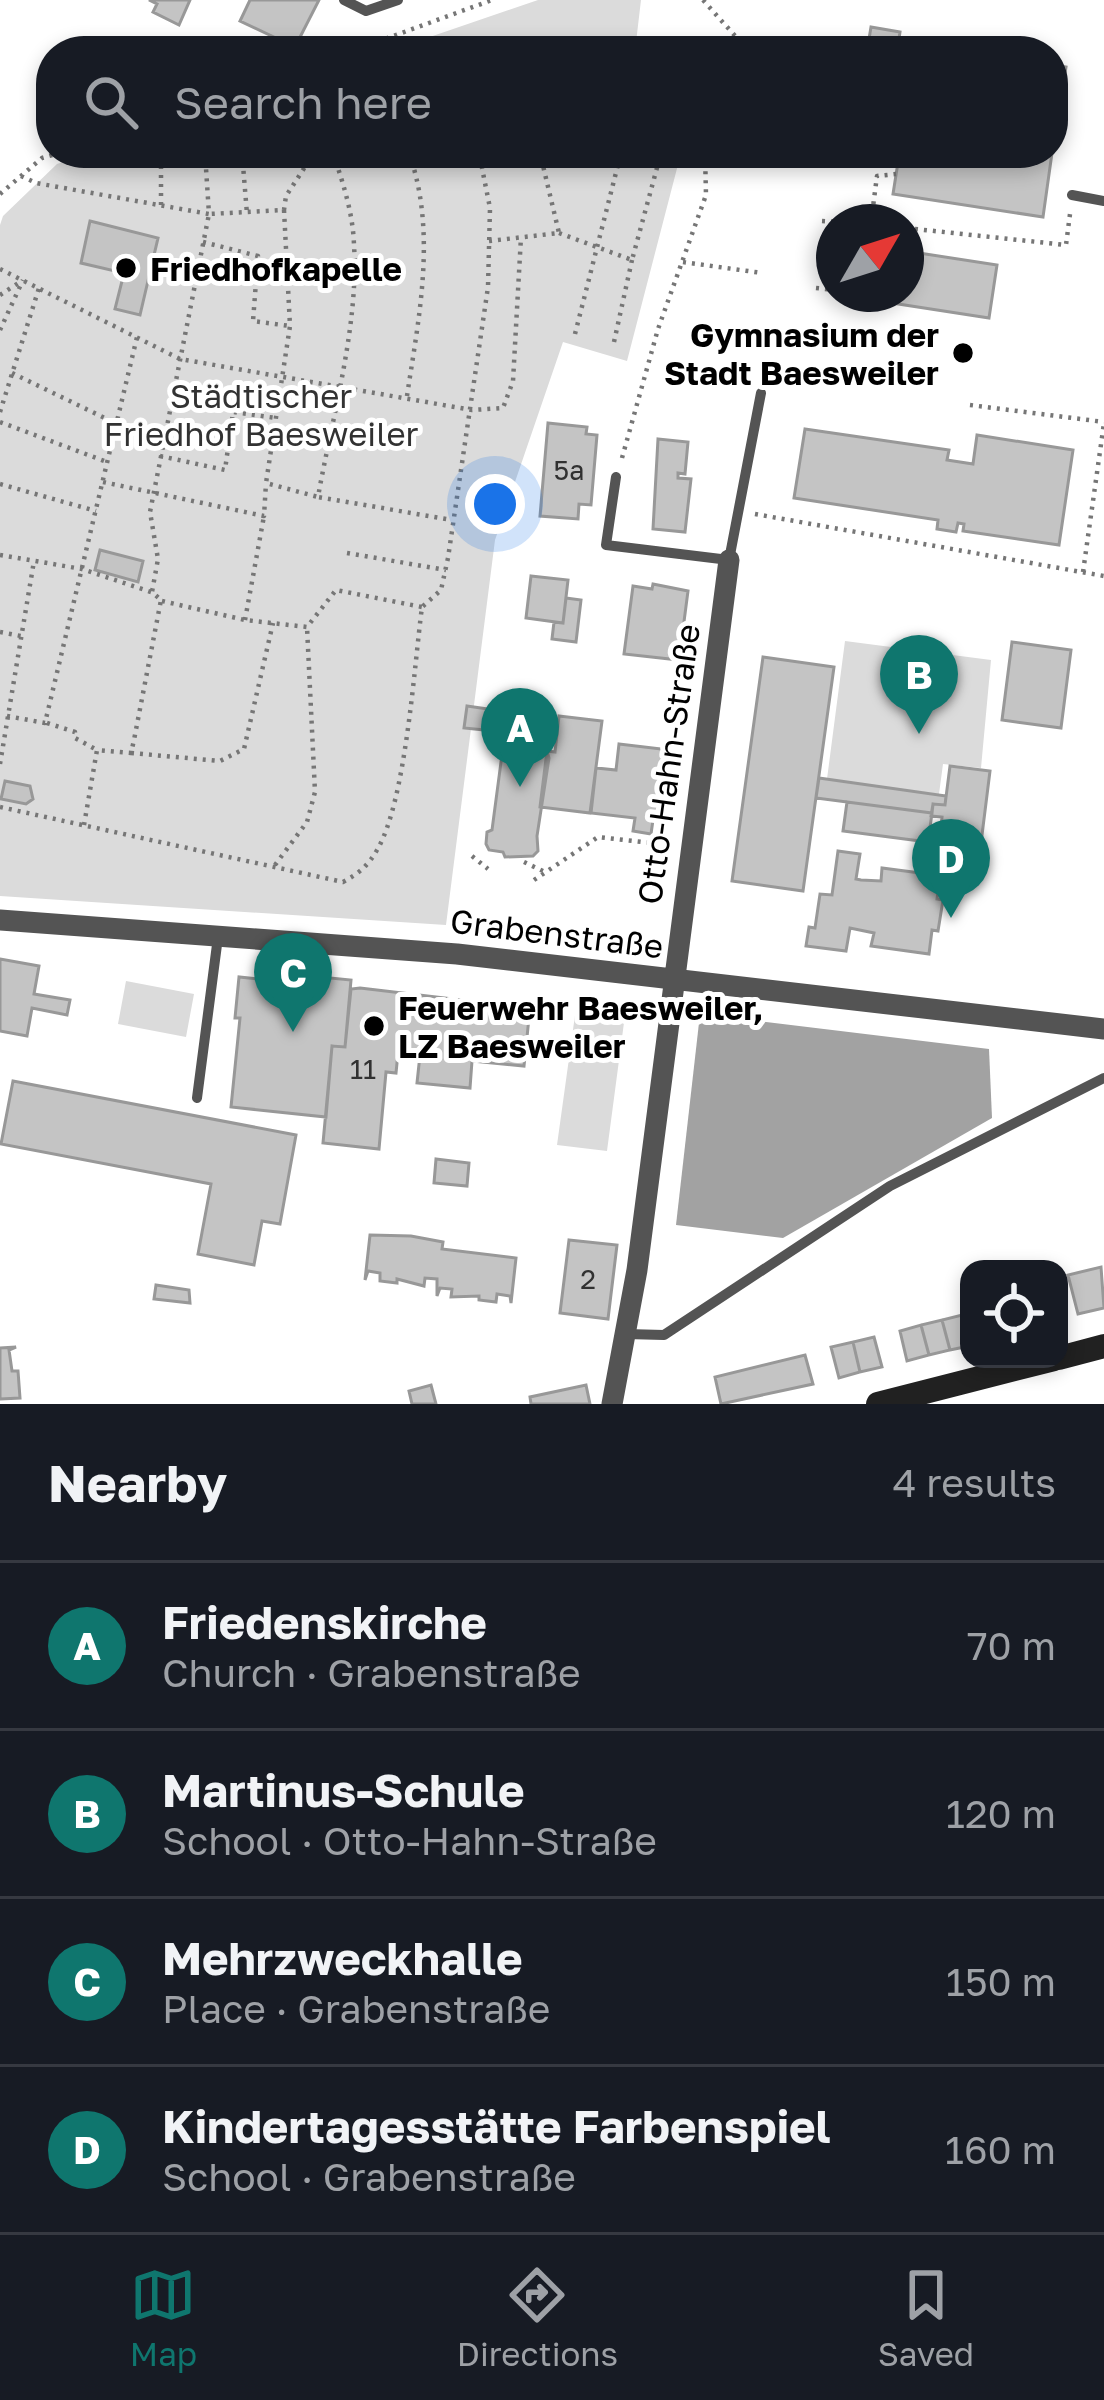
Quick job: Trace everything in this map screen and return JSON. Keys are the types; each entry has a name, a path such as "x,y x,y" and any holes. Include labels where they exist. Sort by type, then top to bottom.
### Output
{"main road":[{"path":"1068,1355 1104,1346"},
{"path":"878,1404 1017,1368"}],"street":[{"name":"Otto-Hahn-Straße","path":"612,1404 637,1270 728,560"},
{"name":"Grabenstraße","path":"0,920 457,954 1104,1029"}],"lane":[{"path":"344,0 366,11 398,0"},
{"path":"1072,195 1104,201"},
{"path":"616,477 607,545 728,560 761,393"},
{"path":"196,1098 219,934"},
{"path":"623,1334 664,1334 890,1186 1104,1078"}],"path":[{"path":"393,36 492,0"},
{"path":"703,0 735,36"},
{"path":"0,194 36,163"},
{"path":"161,168 161,205"},
{"path":"152,592 158,559 149,512 208,214 206,168"},
{"path":"243,168 247,214"},
{"path":"245,620 290,326 284,210 286,196 304,168"},
{"path":"318,497 352,301 355,244 338,168"},
{"path":"406,399 424,284 423,213 412,168"},
{"path":"0,807 343,882 362,872 380,847 403,751 422,607 441,590 446,570 488,287 490,208 482,168"},
{"path":"544,168 559,233"},
{"path":"575,334 617,168"},
{"path":"614,342 657,168"},
{"path":"616,477 658,329 706,195 705,168"},
{"path":"873,204 877,176 896,174"},
{"path":"21,176 36,184 208,214 284,210"},
{"path":"924,230 1066,245 1072,195"},
{"path":"489,241 559,233 632,260"},
{"path":"0,269 180,358 472,410 502,408 513,381 521,237"},
{"path":"203,242 258,256 253,321 290,326"},
{"path":"683,262 762,273"},
{"path":"0,295 23,280"},
{"path":"0,330 23,280"},
{"path":"0,412 39,288"},
{"path":"45,723 137,337"},
{"path":"12,373 117,424"},
{"path":"970,405 1104,423 1083,572"},
{"path":"160,456 225,470 233,412 276,418"},
{"path":"0,422 107,462"},
{"path":"103,482 264,516"},
{"path":"266,483 454,521"},
{"path":"0,484 96,511"},
{"path":"738,512 1104,576"},
{"path":"347,553 446,570"},
{"path":"0,555 82,569 152,592 160,600 245,620 307,627"},
{"path":"0,764 34,561"},
{"path":"275,865 307,822 314,792 307,627 336,590 422,607"},
{"path":"130,753 160,600"},
{"path":"7,716 75,733 75,738 97,750 220,761 244,749 273,623"},
{"path":"0,632 21,636"},
{"path":"84,825 97,750"},
{"path":"534,880 598,837 692,848"},
{"path":"472,856 488,869"},
{"path":"524,862 545,872"}],"green space":[{"path":"538,0 641,0 637,36 433,36"},
{"name":"Städtischer Friedhof Baesweiler","path":"53,168 677,168 627,361 563,342 495,540 446,925 0,896 3,216"},
{"path":"845,641 991,660 981,768 943,764 939,794 827,779"},
{"path":"126,981 194,994 186,1037 118,1024"},
{"path":"576,1008 625,1015 607,1151 557,1145"}],"shaded area":[{"path":"700,1014 989,1049 992,1118 783,1238 676,1225"}],"building":[{"path":"149,0 190,0 179,25 153,12 157,4"},
{"path":"250,0 319,0 301,36 272,36 240,21"},
{"path":"871,27 900,32 899,36 870,36"},
{"path":"897,168 1050,168 1043,217 893,194"},
{"name":"Friedhofkapelle","path":"90,221 158,238 140,315 115,309 124,273 81,263"},
{"path":"924,254 997,265 989,318 924,308"},
{"path":"548,423 587,427 586,434 597,435 591,505 579,504 578,519 540,516"},
{"path":"805,429 949,450 947,460 973,464 977,435 1073,450 1059,545 963,531 964,524 958,523 956,532 937,529 938,520 794,498"},
{"path":"658,439 688,442 685,474 678,473 678,478 691,479 685,532 653,529"},
{"path":"100,550 143,561 138,582 95,570"},
{"path":"531,576 568,580 563,623 526,618"},
{"path":"653,584 688,591 679,660 624,654 633,586 652,589"},
{"path":"566,598 581,600 576,642 552,639 554,622 563,623"},
{"path":"1012,642 1071,650 1061,728 1002,720"},
{"path":"763,657 834,667 803,891 732,881"},
{"path":"467,706 488,709 485,730 464,728"},
{"path":"559,716 602,721 590,813 540,807 547,751 555,752"},
{"path":"619,744 670,750 661,821 653,820 651,834 633,831 635,818 591,813 596,768 616,770"},
{"path":"503,747 547,751 549,758 538,851 533,856 505,857 486,844"},
{"path":"950,766 990,771 981,843 940,837 942,817 931,816 933,804 945,805"},
{"path":"819,778 946,796 945,805 933,804 932,813 816,798"},
{"path":"5,781 30,786 33,799 26,804 1,799"},
{"path":"847,802 932,813 928,842 843,831"},
{"path":"838,851 860,854 856,879 861,880 881,881 882,868 928,874 930,861 955,865 953,879 940,877 937,899 943,900 929,954 871,946 874,933 850,928 846,951 806,946 809,927 815,928 820,894 832,895"},
{"path":"0,959 39,966 34,994 70,1000 67,1015 32,1008 27,1036 0,1031"},
{"path":"260,971 351,980 345,1047 332,1046 326,1117 231,1107 239,977 259,979"},
{"path":"351,989 530,1008 524,1066 472,1061 470,1088 417,1083 420,1055 398,1053 396,1073 386,1072 379,1149 323,1143 332,1046 345,1047"},
{"path":"13,1081 296,1135 280,1224 262,1221 254,1265 198,1254 211,1184 1,1144"},
{"path":"436,1159 469,1163 467,1186 434,1183"},
{"path":"370,1235 411,1236 443,1242 442,1249 516,1258 511,1303 510,1296 497,1294 496,1302 479,1300 479,1296 451,1297 452,1289 440,1288 437,1296 437,1279 425,1278 424,1286 397,1279 397,1283 380,1281 380,1273 368,1271 365,1280"},
{"path":"569,1240 617,1245 608,1319 560,1313"},
{"path":"1101,1267 1104,1308 1078,1314 1068,1275"},
{"path":"156,1285 189,1290 190,1303 154,1299"},
{"path":"960,1316 960,1348 950,1350 942,1320"},
{"path":"942,1320 950,1350 929,1355 921,1325"},
{"path":"921,1325 929,1355 907,1361 900,1331"},
{"path":"874,1337 882,1367 860,1372 853,1342"},
{"path":"853,1342 860,1372 839,1378 831,1347"},
{"path":"16,1347 9,1350 12,1371 18,1371 20,1398 0,1399 0,1348"},
{"path":"805,1355 813,1384 721,1404 715,1377"},
{"path":"431,1385 436,1404 412,1404 409,1391"},
{"path":"586,1385 590,1404 531,1404 530,1397"}],"place":[{"name":"Friedhofkapelle","path":"126,268"},
{"name":"Gymnasium der Stadt Baesweiler","path":"963,353"},
{"name":"Martinus-Schule","path":"919,734"},
{"name":"Friedenskirche","path":"520,787"},
{"name":"Kindertagesstätte Farbenspiel","path":"951,918"},
{"name":"Feuerwehr Baesweiler, LZ Baesweiler","path":"374,1026"},
{"name":"Mehrzweckhalle","path":"293,1032"}]}
